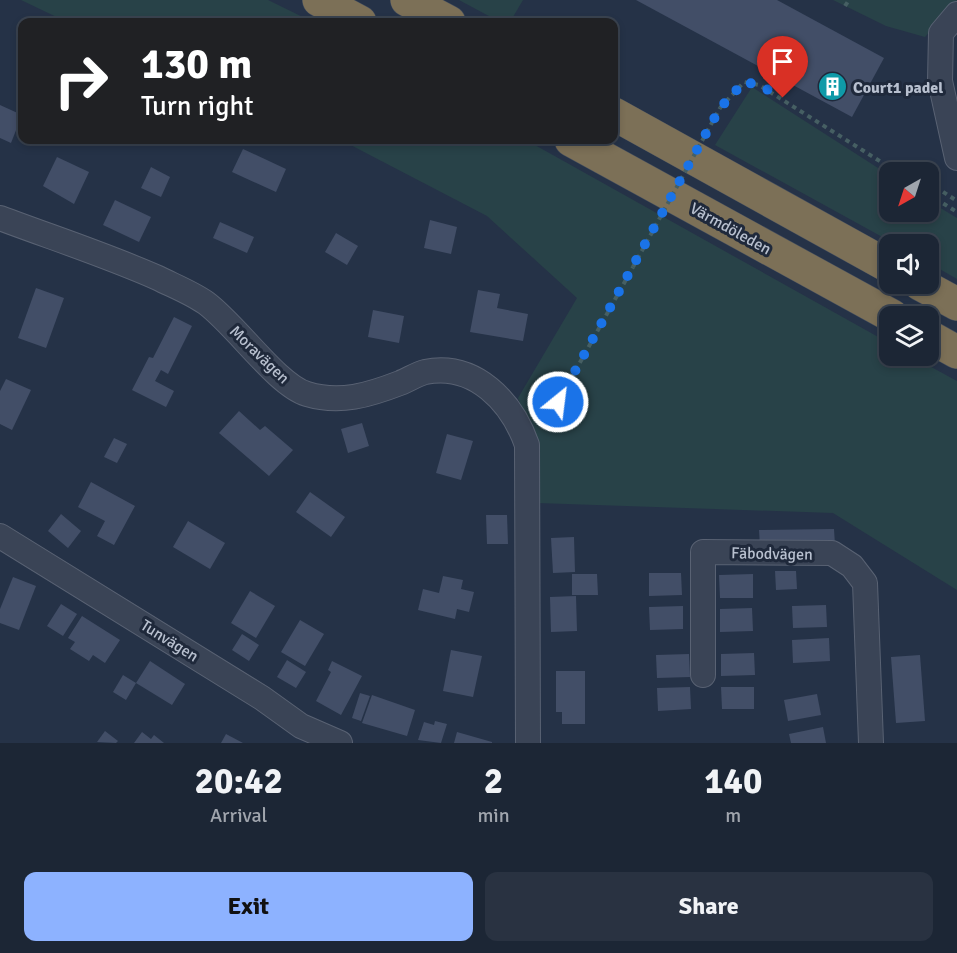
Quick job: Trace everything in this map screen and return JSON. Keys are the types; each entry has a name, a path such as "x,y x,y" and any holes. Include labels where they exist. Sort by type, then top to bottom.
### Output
{"highway":[{"path":"319,0 353,18"},
{"path":"407,0 441,18"},
{"path":"618,116 879,261"},
{"name":"Värmdöleden","path":"578,144 879,309"},
{"path":"938,294 957,304"},
{"path":"939,342 957,352"}],"street":[{"path":"957,14 941,33 940,81 957,158"},
{"name":"Moravägen","path":"0,218 137,269 206,303 240,333 280,377 305,394 331,399 355,399 425,372 453,372 480,381 501,398 519,423 526,445 528,743"},
{"name":"Tunvägen","path":"1,539 262,698 298,735 340,743"},
{"name":"Fäbodvägen","path":"703,675 703,552 832,553 852,566 865,583 871,743"}],"path":[{"path":"845,6 849,0"},
{"path":"526,445 558,402 720,108 744,82 759,85 881,162"},
{"path":"939,189 957,201"},
{"path":"939,201 957,212"}],"green space":[{"path":"21,0 268,0 305,18 59,18"},
{"path":"459,0 523,0 512,18 493,18"},
{"path":"833,0 957,0 925,37 886,26"},
{"path":"752,87 879,169 879,222 939,222 939,207 957,218 957,279 939,269 939,234 879,235 715,145"},
{"path":"349,144 533,144 879,337 879,366 929,366 957,381 957,590 833,513 537,503 539,456 518,398 577,298 487,216"}],"building":[{"name":"Court1 padel","path":"636,0 777,0 884,58 852,117"},
{"path":"0,105 18,113 18,125 11,143 0,138"},
{"path":"243,149 286,169 276,192 232,172"},
{"path":"57,157 89,172 74,204 43,186"},
{"path":"151,167 170,177 161,197 141,188"},
{"path":"115,200 151,217 139,242 103,225"},
{"path":"430,220 457,227 451,254 424,248"},
{"path":"220,222 254,237 247,253 213,238"},
{"path":"336,233 358,246 347,265 325,252"},
{"path":"36,288 64,298 46,348 18,338"},
{"path":"478,290 500,294 497,308 528,314 523,341 470,332"},
{"path":"373,310 404,316 399,343 368,337"},
{"path":"174,317 192,326 168,374 161,370 155,381 174,391 166,407 132,390 149,357 153,358"},
{"path":"6,379 31,390 12,430 0,424 0,391"},
{"path":"239,411 260,430 265,426 293,450 269,476 219,433"},
{"path":"362,423 369,446 348,453 341,429"},
{"path":"447,434 473,441 461,480 436,473"},
{"path":"114,438 127,444 117,463 104,457"},
{"path":"91,482 135,506 114,545 97,536 105,521 78,507"},
{"path":"310,492 345,517 331,537 296,512"},
{"path":"61,514 81,531 68,548 48,531"},
{"path":"486,515 507,515 508,544 487,544"},
{"path":"188,521 225,543 210,569 173,547"},
{"path":"834,529 835,545 760,547 759,530"},
{"path":"574,537 575,572 553,573 551,538"},
{"path":"775,571 796,571 797,589 776,590"},
{"path":"649,573 681,573 682,595 649,596"},
{"path":"572,574 597,574 598,595 572,595"},
{"path":"753,574 753,598 720,598 719,575"},
{"path":"443,576 463,580 461,589 474,592 469,612 457,609 455,619 418,610 423,589 439,593"},
{"path":"13,577 36,586 19,630 0,623 0,609"},
{"path":"250,591 275,606 256,638 231,623"},
{"path":"576,596 577,631 551,632 550,597"},
{"path":"61,604 77,614 63,636 47,626"},
{"path":"826,605 827,627 793,628 792,606"},
{"path":"683,606 683,629 650,630 649,607"},
{"path":"752,608 753,631 720,632 720,609"},
{"path":"82,616 120,640 105,663 93,655 89,661 70,649 75,642 68,638"},
{"path":"300,620 324,634 305,666 281,652"},
{"path":"242,634 259,645 249,661 232,650"},
{"path":"829,638 830,661 793,663 792,640"},
{"path":"451,650 482,656 473,697 443,691"},
{"path":"754,653 755,675 721,676 721,654"},
{"path":"689,654 690,677 657,678 656,655"},
{"path":"920,655 925,721 896,723 891,657"},
{"path":"287,660 306,672 296,688 277,677"},
{"path":"150,661 185,684 172,705 136,683"},
{"path":"332,661 362,676 341,715 316,701 331,672 328,670"},
{"path":"556,671 585,671 585,724 562,724 562,712 556,712"},
{"path":"123,675 136,683 126,700 113,692"},
{"path":"690,687 691,709 658,711 657,688"},
{"path":"721,687 754,687 754,709 722,709"},
{"path":"360,693 370,696 361,721 352,718"},
{"path":"817,694 821,715 788,721 784,700"},
{"path":"372,695 415,710 407,736 362,723"},
{"path":"435,721 447,724 441,743 418,740 424,722 434,725"},
{"path":"823,727 826,743 791,743 789,734"},
{"path":"105,731 118,741 116,743 97,742"},
{"path":"142,732 151,739 154,735 164,743 134,743"},
{"path":"457,732 492,742 492,743 454,743"},
{"path":"226,734 243,743 221,743"}],"place":[{"name":"Court1 padel","path":"832,87"}],"route":[{"path":"558,402 720,108 735,89 744,82 759,85 783,98"}]}
